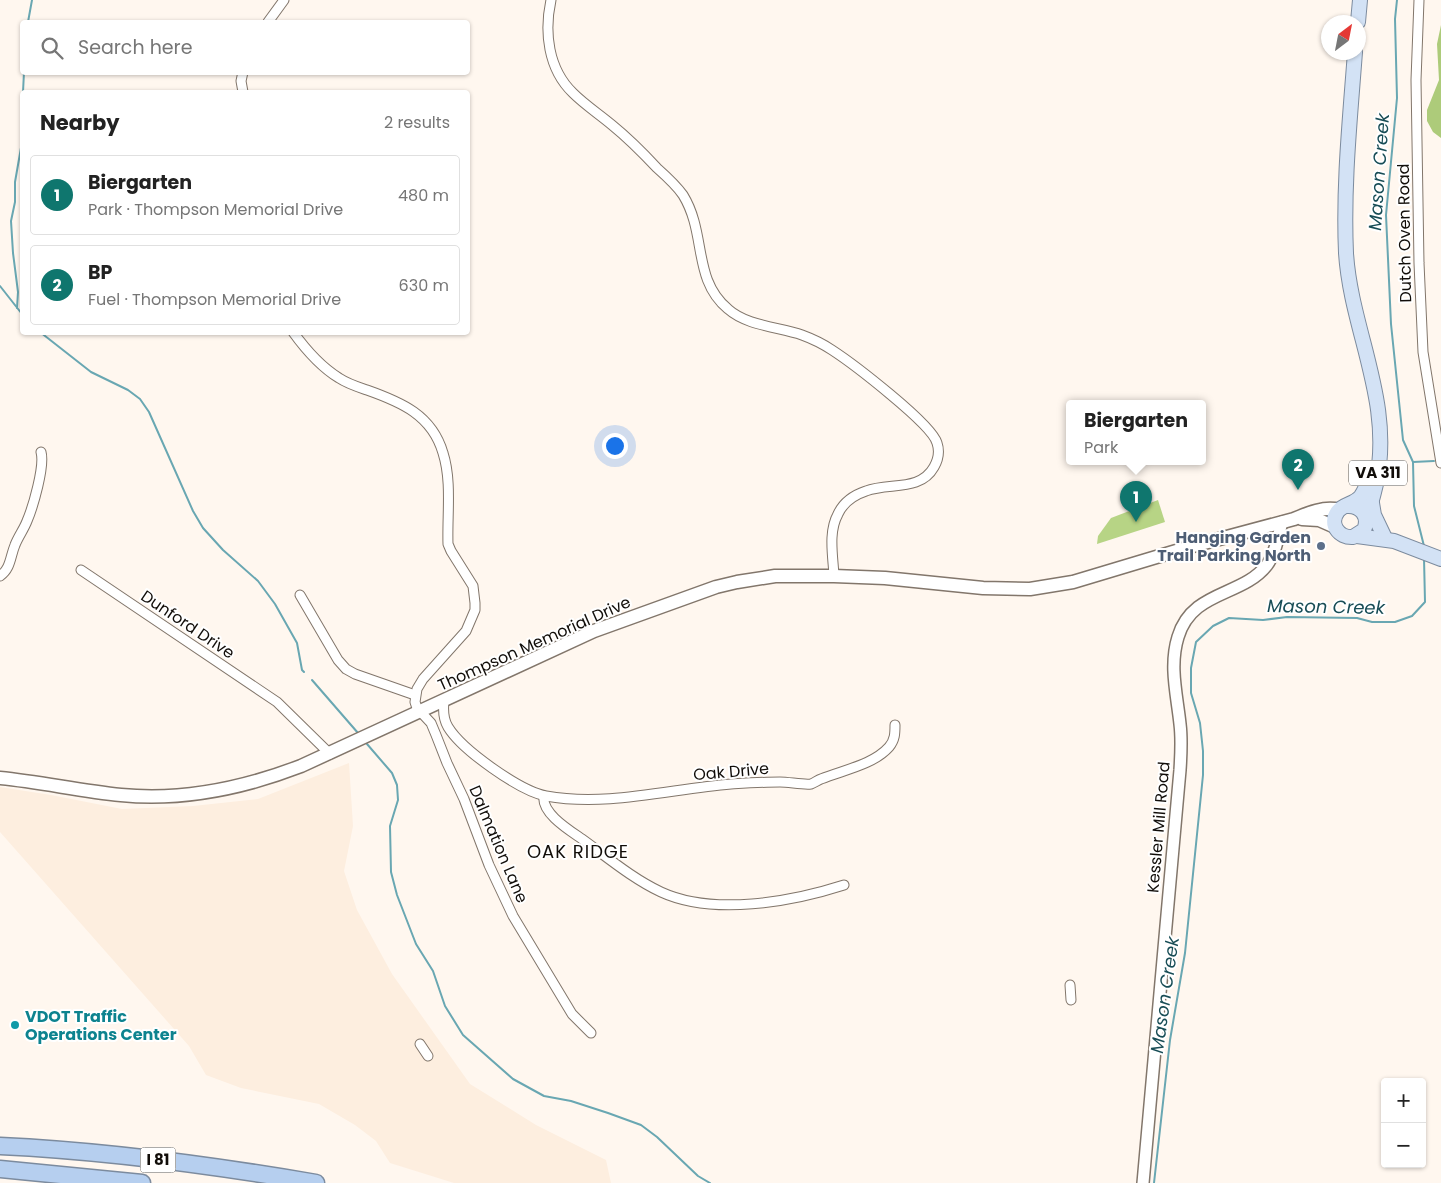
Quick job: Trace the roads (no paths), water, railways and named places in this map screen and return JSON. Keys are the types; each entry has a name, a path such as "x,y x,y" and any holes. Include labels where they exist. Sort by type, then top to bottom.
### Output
{"highway":[{"name":"I 81","path":"0,1146 90,1152 165,1160 316,1183"},
{"name":"I 81","path":"0,1170 142,1183"}],"main road":[{"path":"1359,15 1360,0"},
{"name":"VA 311","path":"1355,60 1346,184 1346,253 1353,300 1374,380 1380,454 1372,503 1366,519"},
{"name":"VA 311","path":"1341,508 1339,503 1351,494 1362,476 1374,464 1379,428"},
{"path":"1372,503 1374,515 1393,540"},
{"path":"1393,540 1343,536 1335,527 1334,518 1341,508 1358,507 1373,529 1393,540 1441,559"},
{"name":"Thompson Memorial Drive","path":"0,778 123,795 165,796 206,792 257,782 330,754 594,631 716,587 759,578 834,576 885,578 1008,590 1044,587 1073,582 1307,513 1341,508"},
{"path":"1357,536 1364,530 1366,519"},
{"name":"Thompson Memorial Drive","path":"1288,520 1319,520 1335,527"}],"street":[{"path":"269,20 284,0"},
{"path":"551,0 548,22 549,47 564,83 574,95 613,126 644,155 673,183 683,196 696,225 705,276 719,301 727,309 743,318 802,335 832,350 906,409 930,430 935,437 939,450 938,457 932,472 926,477 914,483 868,490 858,494 842,507 837,514 832,531 834,576"},
{"name":"Dutch Oven Road","path":"1418,0 1416,80 1422,333 1426,377 1441,464"},
{"path":"243,75 243,90"},
{"path":"296,335 311,354 339,379 401,403 423,418 433,430 443,452 448,488 448,544 473,586 475,610 466,631 426,674 416,689 415,702 420,712"},
{"path":"0,576 10,564 14,546 30,514 43,464 41,452"},
{"name":"Kessler Mill Road","path":"1143,1183 1180,762 1180,725 1173,671 1175,648 1182,627 1195,610 1213,597 1253,578 1266,566 1272,558 1288,520"},
{"name":"Dunford Drive","path":"81,570 277,702 330,754"},
{"path":"300,595 338,660 346,669 354,674 415,695"},
{"name":"Oak Drive","path":"444,701 443,709 448,726 462,743 482,760 527,790 544,796 582,799 611,798 738,784 773,782 811,784 869,761 880,754 892,743 895,725"},
{"name":"Dalmation Lane","path":"420,712 431,723 464,799 489,865 513,916 572,1014 591,1033"},
{"path":"544,796 543,801 547,810 571,832 622,868 662,892 697,903 742,905 844,885"},
{"path":"1070,985 1071,1000"},
{"path":"420,1044 428,1056"}],"waterway":[{"path":"28,20 32,0"},
{"name":"Mason Creek","path":"1397,0 1395,19 1397,98 1386,215 1391,324 1403,440 1413,462 1414,506 1424,546"},
{"path":"23,90 24,75"},
{"path":"17,308 18,292 11,221 20,153"},
{"path":"0,286 20,311"},
{"path":"44,335 91,372 128,390 140,399 149,412 193,511 203,528 223,550 258,581 275,604 297,643 304,672"},
{"path":"1413,462 1434,461"},
{"name":"Mason Creek","path":"1154,1183 1170,1040 1185,953 1203,775 1200,723 1191,693 1191,668 1196,642 1213,626 1229,618 1263,620 1287,617 1357,618 1372,622 1395,622 1412,616 1425,602 1424,558"},
{"path":"312,680 358,733"},
{"path":"367,744 392,773 397,785 398,800 390,826 391,872 397,895 416,944 433,971 445,1006 463,1035 513,1079 544,1096 571,1101 641,1125 657,1137 698,1176 710,1183"}],"place":[{"name":"BP","path":"1298,490"},
{"name":"Biergarten","path":"1136,522"},
{"name":"Hanging Garden Trail Parking North","path":"1321,546"},
{"name":"VDOT Traffic Operations Center","path":"15,1025"}],"district":[{"name":"OAK RIDGE","path":"578,852"}]}
